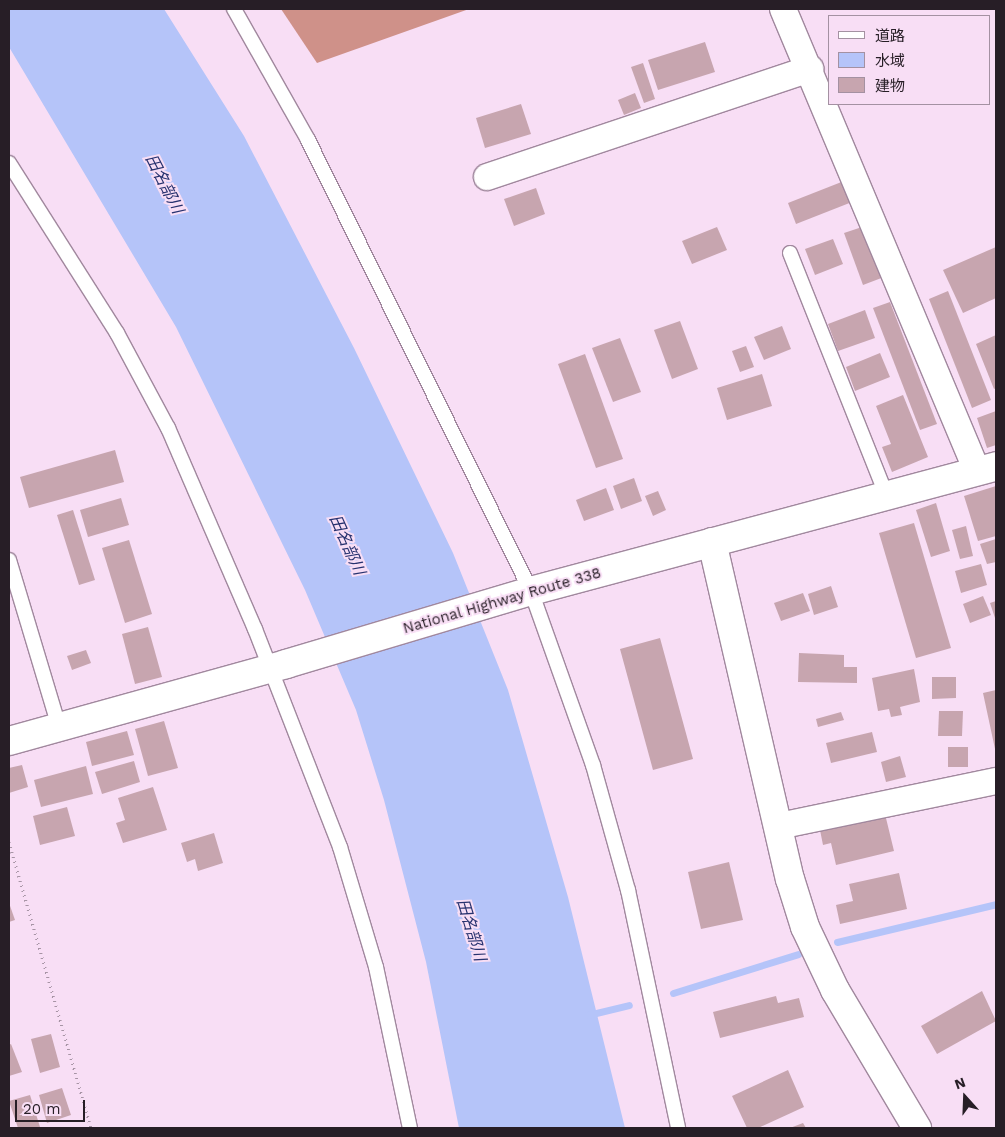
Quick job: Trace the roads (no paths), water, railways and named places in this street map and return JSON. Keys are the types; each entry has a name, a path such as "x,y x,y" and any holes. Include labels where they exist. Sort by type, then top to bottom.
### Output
{"main road":[{"name":"National Highway Route 338","path":"9,741 521,594 987,468"},
{"path":"712,542 779,826 805,927 835,990 918,1128"}],"street":[{"path":"783,9 987,468"},
{"path":"487,177 810,69"},
{"path":"779,826 996,781"}],"lane":[{"path":"234,9 308,140 521,594 593,765 622,870 672,1088 678,1128"},
{"path":"9,163 117,333 168,428 278,665 340,847 376,967 410,1128"},
{"path":"790,253 886,494"},
{"path":"9,560 59,727"}],"water":[{"name":"田名部川","path":"9,9 164,9 244,136 354,348 453,553 508,690 568,897 625,1128 459,1128 426,962 384,800 356,710 305,590 176,327 9,47"}],"waterway":[{"path":"837,942 996,904"},
{"path":"673,993 798,954"},
{"path":"588,1015 629,1005"}]}
